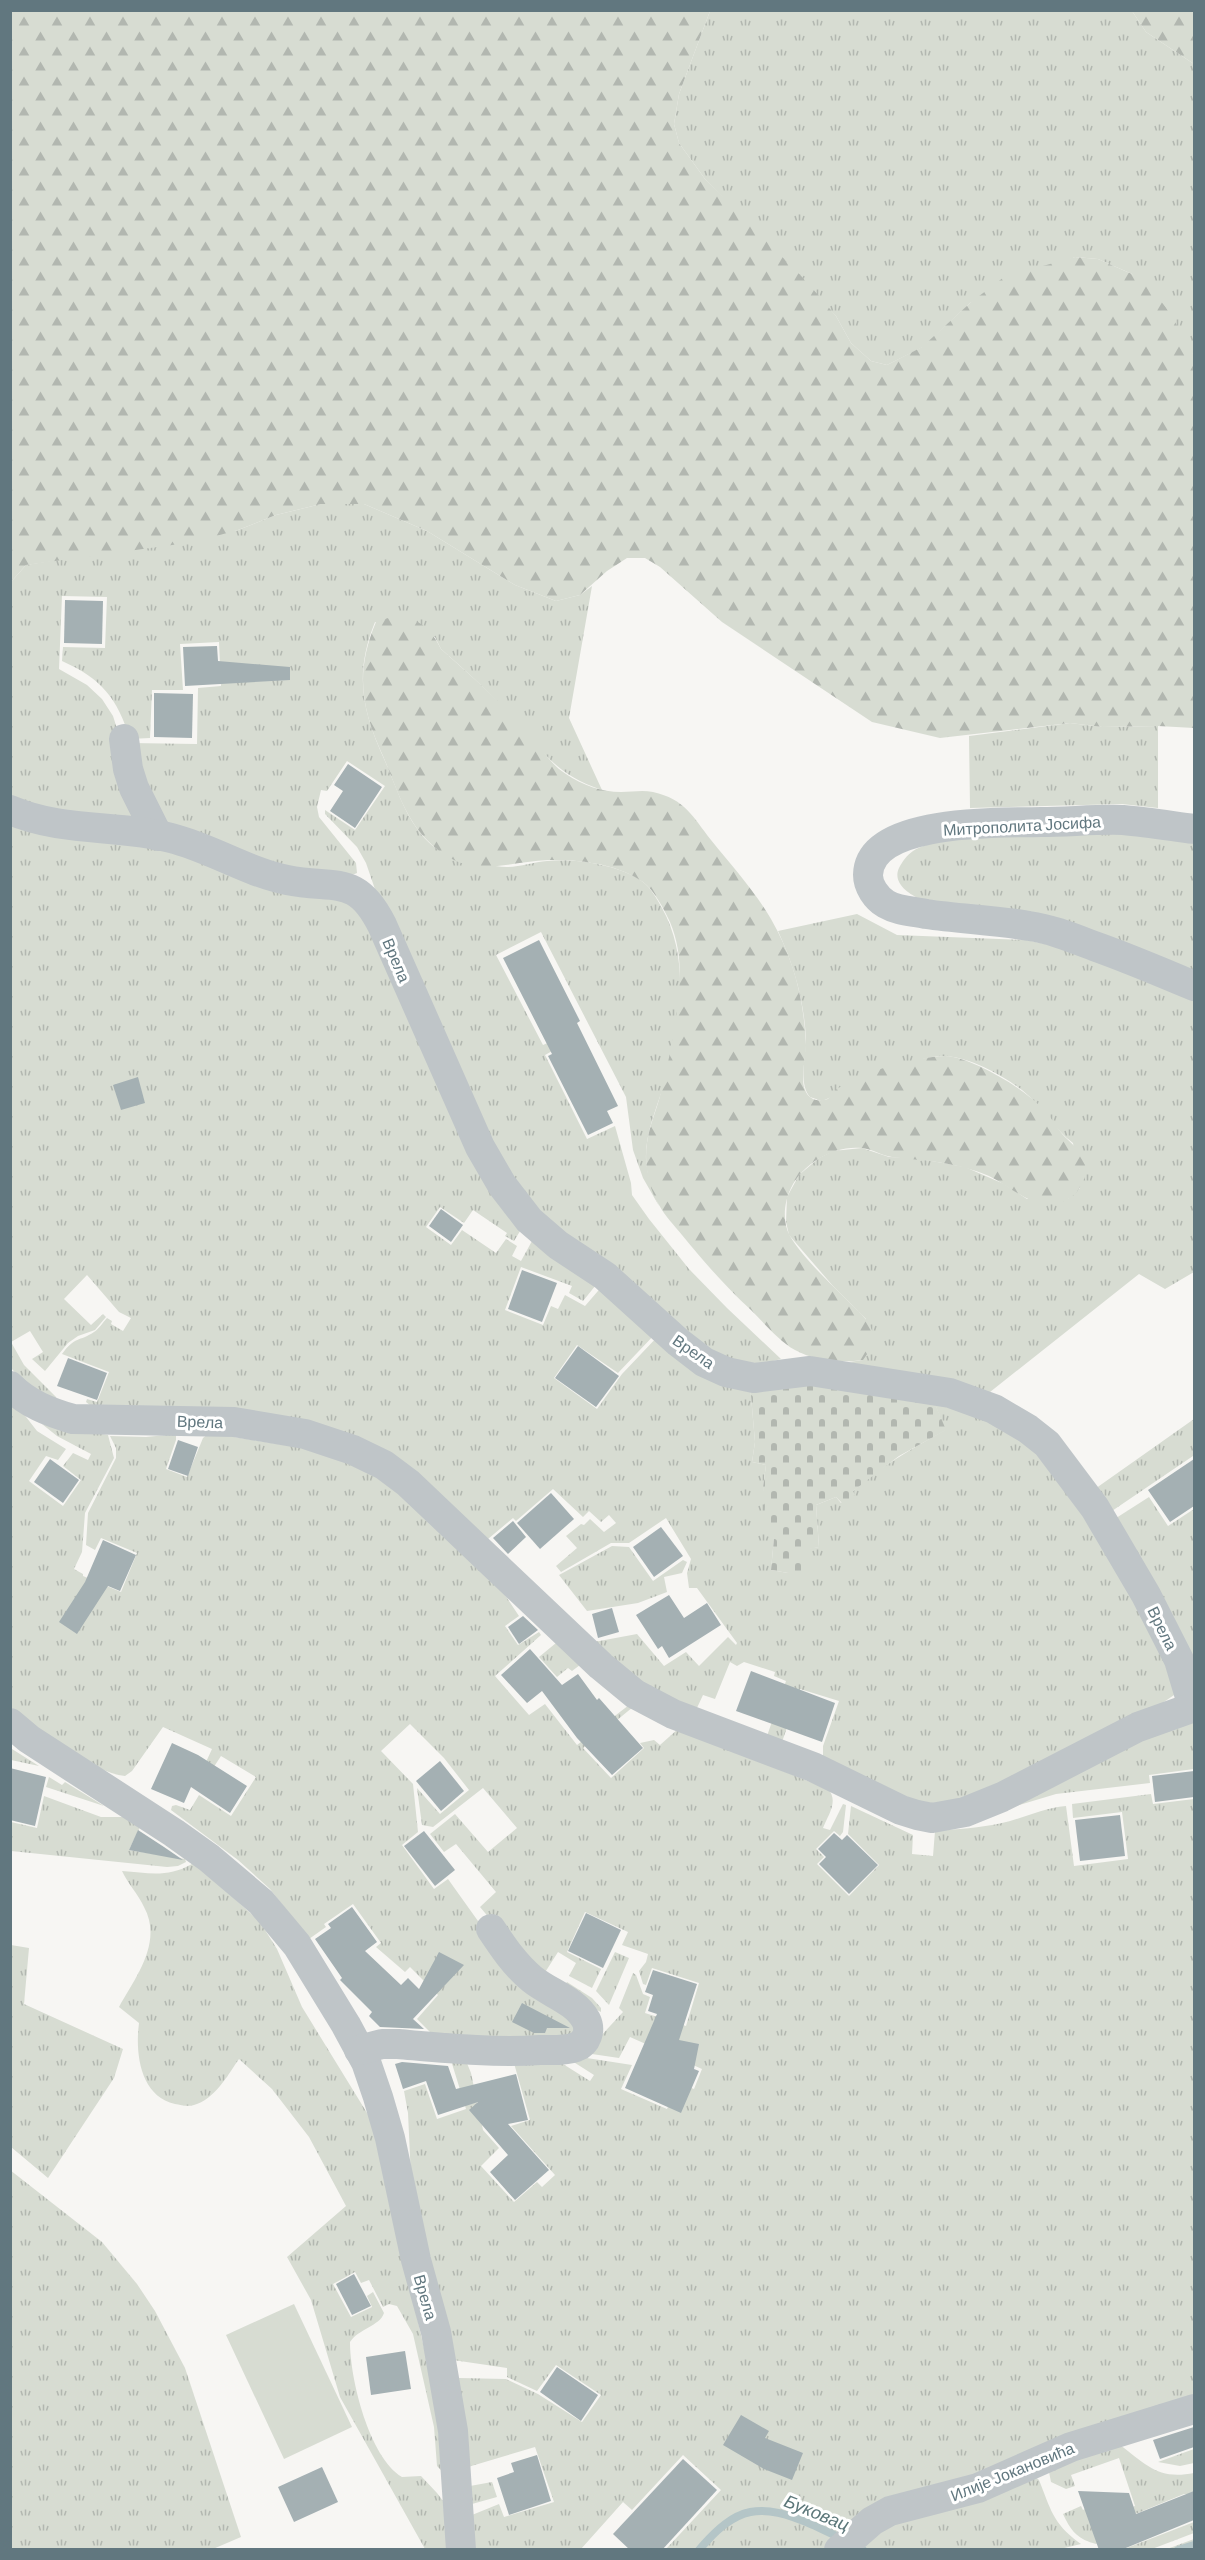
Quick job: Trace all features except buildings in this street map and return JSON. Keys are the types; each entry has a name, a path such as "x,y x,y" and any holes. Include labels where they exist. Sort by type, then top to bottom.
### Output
{"street":[{"path":"124,739 128,769 134,788 158,836"},
{"name":"Врела","path":"10,810 62,826 158,836 197,845 256,871 287,880 349,888 362,895 372,906 382,925 480,1148 502,1185 529,1220 558,1245 605,1276 678,1342 704,1362 726,1372 754,1378 810,1371 950,1393 994,1409 1028,1429 1047,1444 1095,1508 1146,1595 1179,1660 1194,1707 1138,1727 1002,1797 965,1812 932,1818 917,1815 901,1810 813,1767 673,1714 635,1694 601,1666 416,1489 384,1465 364,1455 305,1434 234,1422 73,1419 50,1412 10,1386"},
{"name":"Митрополита Јосифа","path":"1194,829 1122,820 972,824 924,830 894,841 878,851 870,864 868,874 869,884 874,893 884,903 898,909 969,921 1030,926 1087,943 1152,967 1194,986"},
{"name":"Врела","path":"10,1723 29,1739 209,1858 261,1902 297,1945 359,2050 378,2097 390,2138 411,2241 436,2332 453,2431 461,2550"},
{"path":"359,2050 382,2044 398,2044 508,2052 574,2048 584,2042 588,2027 582,2014 518,1966 491,1929"},
{"name":"Илије Јокановића","path":"848,2542 872,2521 890,2511 978,2488 1071,2447 1194,2409"}],"green space":[{"path":"11,10 710,11 679,94 674,124 679,143 705,179 806,281 836,316 851,343 871,361 887,365 922,347 970,303 1004,277 1075,257 1098,259 1132,274 1150,287 1170,313 1194,356 1194,728 1102,727 1070,723 940,738 872,722 722,622 660,567 645,558 627,558 607,571 580,595 556,601 515,585 427,531 364,504 321,504 276,515 238,530 194,542 26,565 11,582"},
{"path":"710,11 1132,11 1146,32 1194,64 1194,356 1132,274 1098,259 1075,257 970,303 923,347 887,365 871,361 851,343 836,316 705,179 679,143 674,124 679,94"},
{"path":"1132,11 1194,11 1194,64 1146,32"},
{"path":"321,504 364,504 427,531 515,585 556,601 580,595 592,586 569,718 602,790 571,776 549,758 500,704 441,649 435,637 375,622 364,659 366,709 377,743 408,814 418,830 439,851 464,861 501,867 558,860 597,864 634,876 646,884 656,897 671,929 680,972 678,1018 674,1040 664,1084 649,1130 646,1150 649,1177 659,1206 643,1178 633,1150 626,1097 541,932 496,955 543,1045 559,1038 563,1045 545,1055 587,1139 615,1126 631,1183 632,1195 649,1219 689,1269 781,1359 757,1365 735,1361 712,1352 561,1232 506,1178 378,898 366,863 357,847 325,814 325,810 355,830 385,786 347,761 327,791 321,790 317,807 319,817 356,863 357,873 342,876 319,875 293,870 164,830 130,743 197,744 198,688 221,686 219,642 180,644 183,690 152,690 150,738 130,739 120,712 106,691 88,675 62,661 63,647 105,648 107,597 62,596 59,669 87,685 102,699 113,716 147,822 11,804 11,582 26,565 238,530 276,515"},
{"path":"394,616 416,621 428,630 441,649 511,714 552,762 566,774 585,785 599,789 614,792 649,791 664,795 687,810 757,898 786,949 803,1012 806,1045 803,1080 805,1090 811,1098 828,1099 836,1090 860,1077 904,1062 945,1056 967,1061 1015,1086 1046,1112 1083,1159 1086,1172 1077,1191 1063,1202 1042,1203 1026,1198 989,1176 953,1165 888,1156 862,1148 841,1149 820,1158 803,1171 791,1188 785,1212 787,1230 809,1261 870,1325 874,1344 863,1360 837,1361 803,1354 783,1342 698,1254 664,1213 655,1198 650,1183 647,1143 669,1057 680,981 677,945 665,911 647,885 633,876 610,867 560,860 486,867 472,866 457,862 428,841 413,822 401,801 370,722 363,690 365,657 376,622"},
{"path":"1070,723 1102,727 1158,726 1158,808 1122,804 970,808 969,736"},
{"path":"11,819 142,840 352,896 525,1223 514,1241 505,1236 507,1233 473,1210 464,1223 440,1207 426,1227 451,1245 462,1230 496,1253 506,1239 517,1246 512,1256 521,1261 532,1241 600,1280 583,1301 569,1293 572,1286 521,1267 505,1310 543,1325 551,1306 558,1309 565,1295 585,1306 604,1284 657,1332 618,1373 577,1345 554,1378 597,1409 622,1374 660,1334 750,1384 755,1442 752,1462 766,1465 763,1487 774,1538 771,1570 788,1573 805,1549 819,1547 816,1505 836,1497 841,1503 864,1481 903,1454 945,1430 933,1399 1032,1438 1136,1592 1177,1693 1158,1706 1001,1784 945,1805 911,1801 823,1757 823,1746 839,1701 800,1689 782,1742 767,1736 786,1681 774,1676 775,1672 744,1662 737,1666 730,1662 715,1699 703,1695 696,1710 644,1685 594,1642 637,1634 664,1666 686,1652 699,1666 728,1637 736,1645 737,1643 697,1588 689,1588 687,1573 691,1559 666,1518 629,1543 611,1543 561,1572 556,1566 577,1548 566,1536 590,1519 604,1532 616,1523 609,1515 601,1522 589,1511 583,1517 553,1489 516,1521 513,1518 488,1539 390,1454 91,1406 86,1402 87,1399 97,1402 109,1372 62,1354 74,1342 96,1331 107,1318 112,1321 111,1324 123,1331 131,1318 119,1312 87,1275 64,1299 91,1325 103,1314 106,1317 95,1330 78,1336 68,1343 45,1371 32,1359 43,1352 30,1331 11,1342"},
{"path":"1101,831 1194,843 1194,973 920,899 907,891 898,878 899,868 913,851 949,840 1032,833"},
{"path":"857,914 897,935 1026,940 1059,947 1194,1000 1194,1272 1165,1289 1139,1274 985,1396 849,1362 863,1360 866,1319 833,1286 789,1235 786,1222 787,1197 799,1175 819,1158 833,1151 862,1148 889,1157 915,1158 965,1167 1004,1184 1027,1199 1068,1199 1080,1188 1073,1143 1022,1090 987,1068 967,1060 947,1056 935,1056 910,1063 822,1101 810,1097 803,1077 806,1039 800,997 789,957 778,931"},
{"path":"11,1342 24,1365 56,1397 57,1402 22,1380 11,1368"},
{"path":"797,1380 933,1399 946,1430 899,1456 853,1491 855,1495 842,1503 836,1497 816,1505 819,1547 805,1550 806,1571 788,1573 771,1570 774,1538 766,1536 763,1487 766,1465 752,1462 755,1442 750,1384"},
{"path":"10,1403 23,1413 37,1431 66,1449 58,1460 46,1456 29,1481 63,1506 81,1480 63,1466 73,1453 88,1460 91,1454 57,1436 42,1424 108,1435 114,1458 85,1513 82,1552 74,1569 83,1576 121,1592 137,1553 101,1538 95,1550 86,1545 88,1513 116,1458 116,1448 110,1436 146,1437 176,1434 166,1469 187,1477 203,1438 209,1433 310,1449 373,1473 398,1491 501,1589 519,1616 505,1626 518,1645 539,1632 541,1635 495,1676 529,1715 545,1704 577,1745 629,1705 633,1707 583,1748 611,1778 644,1748 640,1743 654,1740 660,1745 678,1729 828,1789 833,1803 823,1828 830,1830 843,1804 846,1805 843,1832 840,1836 834,1831 816,1849 824,1857 817,1864 849,1896 879,1865 848,1834 851,1806 913,1835 912,1854 933,1856 935,1831 994,1825 1066,1806 1074,1866 1128,1859 1122,1812 1073,1818 1072,1804 1151,1794 1153,1804 1194,1799 1194,2404 829,2549 666,2549 721,2490 683,2455 632,2510 623,2502 581,2549 473,2549 472,2515 499,2504 504,2517 554,2502 535,2447 468,2467 457,2380 459,2378 506,2379 538,2394 582,2422 601,2395 556,2365 537,2391 507,2377 507,2368 453,2360 411,2178 408,2113 404,2091 425,2084 437,2119 466,2109 449,2054 464,2056 471,2073 483,2130 499,2148 481,2166 514,2202 537,2182 542,2187 555,2175 511,2126 530,2120 512,2056 563,2064 590,2081 594,2075 561,2054 632,2065 621,2089 667,2109 678,2083 694,2089 702,2069 630,2037 619,2058 585,2053 623,2012 619,2008 633,1973 636,1975 643,1994 650,1997 645,2013 686,2026 699,1983 652,1968 646,1985 643,1984 639,1971 646,1962 648,1954 622,1945 628,1932 585,1912 567,1952 601,1969 592,1988 569,1976 576,1963 558,1952 544,1974 564,1986 567,1982 592,1998 601,2008 601,2012 580,2002 532,1969 480,1907 496,1892 456,1844 444,1852 430,1834 455,1814 488,1852 517,1828 483,1788 433,1827 422,1825 417,1788 440,1814 469,1790 444,1758 410,1724 381,1751 413,1784 418,1832 402,1845 434,1889 448,1879 483,1928 570,2011 577,2040 437,2039 417,2019 438,1995 410,1967 405,1972 376,1947 381,1943 353,1904 324,1924 326,1927 309,1939 270,1889 238,1860 171,1810 172,1806 176,1805 190,1810 199,1795 231,1816 256,1777 221,1756 200,1788 195,1786 212,1749 163,1727 132,1771 125,1776 112,1773 65,1748 11,1707"},
{"path":"1194,1419 1194,1458 1193,1456 1109,1513 1092,1491"},
{"path":"1149,1497 1168,1526 1194,1509 1194,1673 1113,1520"},
{"path":"612,1546 629,1547 653,1581 683,1560 687,1562 682,1573 664,1577 667,1592 638,1603 587,1611 559,1575"},
{"path":"556,1643 580,1665 572,1671 568,1668 557,1677 539,1657"},
{"path":"1194,1720 1194,1769 1149,1775 1150,1783 1056,1794 1009,1808 1141,1739"},
{"path":"10,1748 12,1749 39,1766 11,1760"},
{"path":"49,1777 62,1785 65,1782 104,1806 46,1787"},
{"path":"44,1796 101,1817 124,1817 140,1827 129,1850 185,1859 186,1862 178,1866 167,1867 11,1851 11,1822 37,1828"},
{"path":"192,1864 200,1867 260,1922 277,1949 302,2007 372,2121 435,2396 442,2471 437,2466 434,2427 413,2334 397,2306 389,2304 383,2307 369,2280 361,2283 355,2272 333,2284 351,2317 372,2307 367,2296 373,2292 384,2313 378,2321 350,2342 353,2376 358,2396 371,2435 390,2467 402,2477 421,2476 443,2501 448,2549 425,2549 340,2397 311,2300 287,2257 346,2206 309,2137 272,2089 239,2059 208,2098 192,2106 175,2104 163,2099 147,2083 142,2072 138,2047 139,2023 119,2007 145,1959 149,1946 149,1920 144,1907 122,1871 166,1873"},
{"path":"11,1945 29,1948 24,2004 123,2049 114,2078 48,2178 11,2147"},
{"path":"615,1952 629,1958 609,2005 596,1991"},
{"path":"10,2170 102,2242 137,2284 155,2311 185,2368 241,2537 213,2549 11,2549"},
{"path":"294,2304 352,2427 284,2459 226,2335"},
{"path":"1120,2445 1154,2469 1171,2474 1194,2473 1194,2494 1184,2494 1099,2529 1104,2541 1096,2544 1075,2534 1063,2514 1081,2506 1083,2510 1087,2508 1092,2521 1135,2506 1119,2458 1071,2475 1075,2486 1066,2489 1051,2482 1048,2467"},
{"path":"1194,2449 1194,2463 1180,2466 1158,2462"},
{"path":"1034,2476 1039,2480 1050,2508 1059,2523 1081,2544 1056,2550 847,2550 882,2521"},
{"path":"492,2482 497,2497 472,2504 470,2486"},
{"path":"1194,2522 1194,2533 1152,2549 1124,2549"},
{"path":"1194,2539 1194,2549 1167,2549"}],"waterway":[{"name":"Буковац","path":"699,2550 725,2524 738,2516 764,2511 778,2513 813,2525 863,2550"},
{"name":"Буковац","path":"1178,2550 1194,2545"}]}
